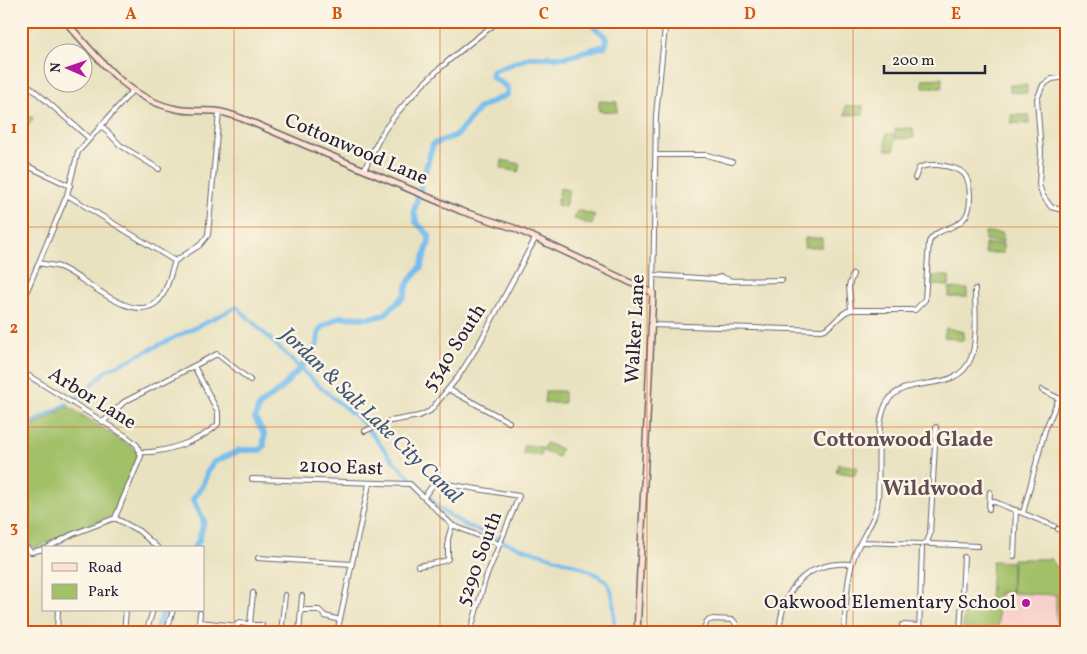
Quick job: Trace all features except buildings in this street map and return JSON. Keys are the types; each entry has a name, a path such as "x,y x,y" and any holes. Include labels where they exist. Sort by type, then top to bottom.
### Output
{"street":[{"name":"Cottonwood Lane","path":"65,21 114,75 132,91 170,108 219,112 251,122 461,211 506,224 653,292"},
{"path":"364,170 384,131 418,91 454,54 498,21"},
{"name":"Walker Lane","path":"637,633 654,275 658,81 664,28"},
{"path":"1066,77 1052,80 1043,85 1037,99 1041,152 1040,191 1051,207 1066,211"},
{"path":"21,79 89,138"},
{"path":"21,305 67,195 78,152 132,91"},
{"path":"39,263 60,268 123,304 139,308 151,306 160,299 175,261 200,245 208,235 219,112"},
{"path":"101,125 120,145 159,169"},
{"path":"656,155 707,154 732,162"},
{"path":"22,165 70,186"},
{"path":"652,325 822,330 830,327 843,313 851,310 906,312 915,310 922,305 926,293 929,242 933,235 958,223 966,216 970,203 970,188 967,177 963,172 954,167 926,165 920,168 915,178"},
{"path":"67,195 175,261"},
{"name":"5340 South","path":"365,431 385,422 425,414 448,390 482,339 536,239"},
{"path":"851,310 849,286 853,274"},
{"path":"654,275 721,281 782,280"},
{"path":"844,633 852,564 872,521 878,503 881,422 884,406 900,390 948,380 965,368 973,351 975,289"},
{"path":"103,422 124,402 218,354 250,380"},
{"path":"141,452 157,452 173,448 218,424 218,412 194,366"},
{"name":"Arbor Lane","path":"21,371 126,436 137,445 141,452 115,518"},
{"path":"448,390 509,422"},
{"path":"1042,390 1066,402"},
{"path":"1023,513 1045,430 1059,398"},
{"path":"927,542 930,534 936,427"},
{"name":"2100 East","path":"252,479 410,484 425,495 452,525 501,541"},
{"name":"5290 South","path":"425,495 432,486 441,483 519,496 481,590 470,633"},
{"path":"337,633 369,484"},
{"path":"989,509 990,492"},
{"path":"990,500 1066,533"},
{"path":"1014,556 1016,510"},
{"path":"49,546 73,534 115,518 139,531 156,546"},
{"path":"418,566 431,562 444,562 448,559 448,539 452,525"},
{"path":"21,542 33,552 42,549"},
{"path":"862,542 922,544 927,542 931,544 978,546"},
{"path":"919,633 922,548"},
{"path":"960,633 964,557"},
{"path":"258,558 352,564"},
{"path":"779,633 785,600 800,580 824,566 852,564"},
{"path":"250,624 253,593"},
{"path":"281,633 285,595"},
{"path":"299,633 302,596"},
{"path":"302,610 319,610 325,616 340,620"},
{"path":"57,633 58,612"},
{"path":"124,633 126,612"},
{"path":"146,633 152,612"},
{"path":"166,633 172,612"},
{"path":"198,633 200,613"},
{"path":"702,633 707,621 713,618 733,620 736,624 736,633"},
{"path":"199,622 238,626"},
{"path":"237,633 238,623 262,625"},
{"path":"902,626 919,626"}],"shaded area":[{"name":"Oakwood Elementary School","path":"992,560 1052,560 1055,565 1066,571 1066,591 1059,616 1059,633 989,633"}],"green space":[{"path":"942,78 942,88 923,88 923,79"},
{"path":"1010,85 1027,85 1027,93 1010,92"},
{"path":"599,101 617,102 617,112 599,111"},
{"path":"845,106 863,106 863,114 845,115"},
{"path":"21,112 33,118 21,139"},
{"path":"1011,115 1029,115 1029,124 1011,123"},
{"path":"913,128 914,138 896,139 895,129"},
{"path":"886,134 895,134 894,150 886,150"},
{"path":"502,160 520,164 518,172 501,168"},
{"path":"560,188 569,190 565,207 557,205"},
{"path":"577,210 595,215 592,225 574,219"},
{"path":"985,232 1003,233 1003,242 985,241"},
{"path":"805,238 822,238 822,247 804,247"},
{"path":"985,244 1003,244 1003,253 985,253"},
{"path":"931,276 949,276 949,286 930,285"},
{"path":"949,288 967,289 967,297 949,297"},
{"path":"946,328 964,332 963,341 944,337"},
{"path":"545,391 564,391 564,403 545,403"},
{"path":"68,406 132,447 138,457 115,512 110,517 78,528 34,549 21,536 21,433"},
{"path":"546,443 561,449 558,457 543,451"},
{"path":"524,446 542,447 541,456 523,454"},
{"path":"838,464 857,467 855,475 836,472"},
{"path":"1013,559 1052,559 1054,565 1066,570 1066,588 1060,605 1059,633 1056,633 1056,595 1012,593"},
{"path":"992,561 1012,562 1011,593 999,593 998,629 963,629 964,604 990,604"}],"waterway":[{"path":"195,546 199,540 204,521 193,499 203,486 207,473 214,462 240,450 260,450 264,446 264,434 255,418 259,406 281,389 310,357 317,344 318,334 322,327 340,317 369,318 384,315 404,296 409,281 421,267 429,242 429,235 416,222 414,210 433,144 457,135 479,108 508,94 507,87 492,77 492,71 530,57 566,57 605,46 607,41 604,35 588,21"},
{"name":"Jordan & Salt Lake City Canal","path":"75,401 106,371 237,307 319,386 361,421 392,459 440,509 465,525 500,539"},
{"name":"Jordan & Salt Lake City Canal","path":"21,429 67,404"},
{"name":"Jordan & Salt Lake City Canal","path":"503,541 577,566 603,579 609,586 612,595 614,625 625,633"},
{"path":"155,633 163,612"}],"place":[{"name":"Oakwood Elementary School","path":"1026,603"}],"district":[{"name":"Cottonwood Glade","path":"903,440"},
{"name":"Wildwood","path":"933,489"}]}
